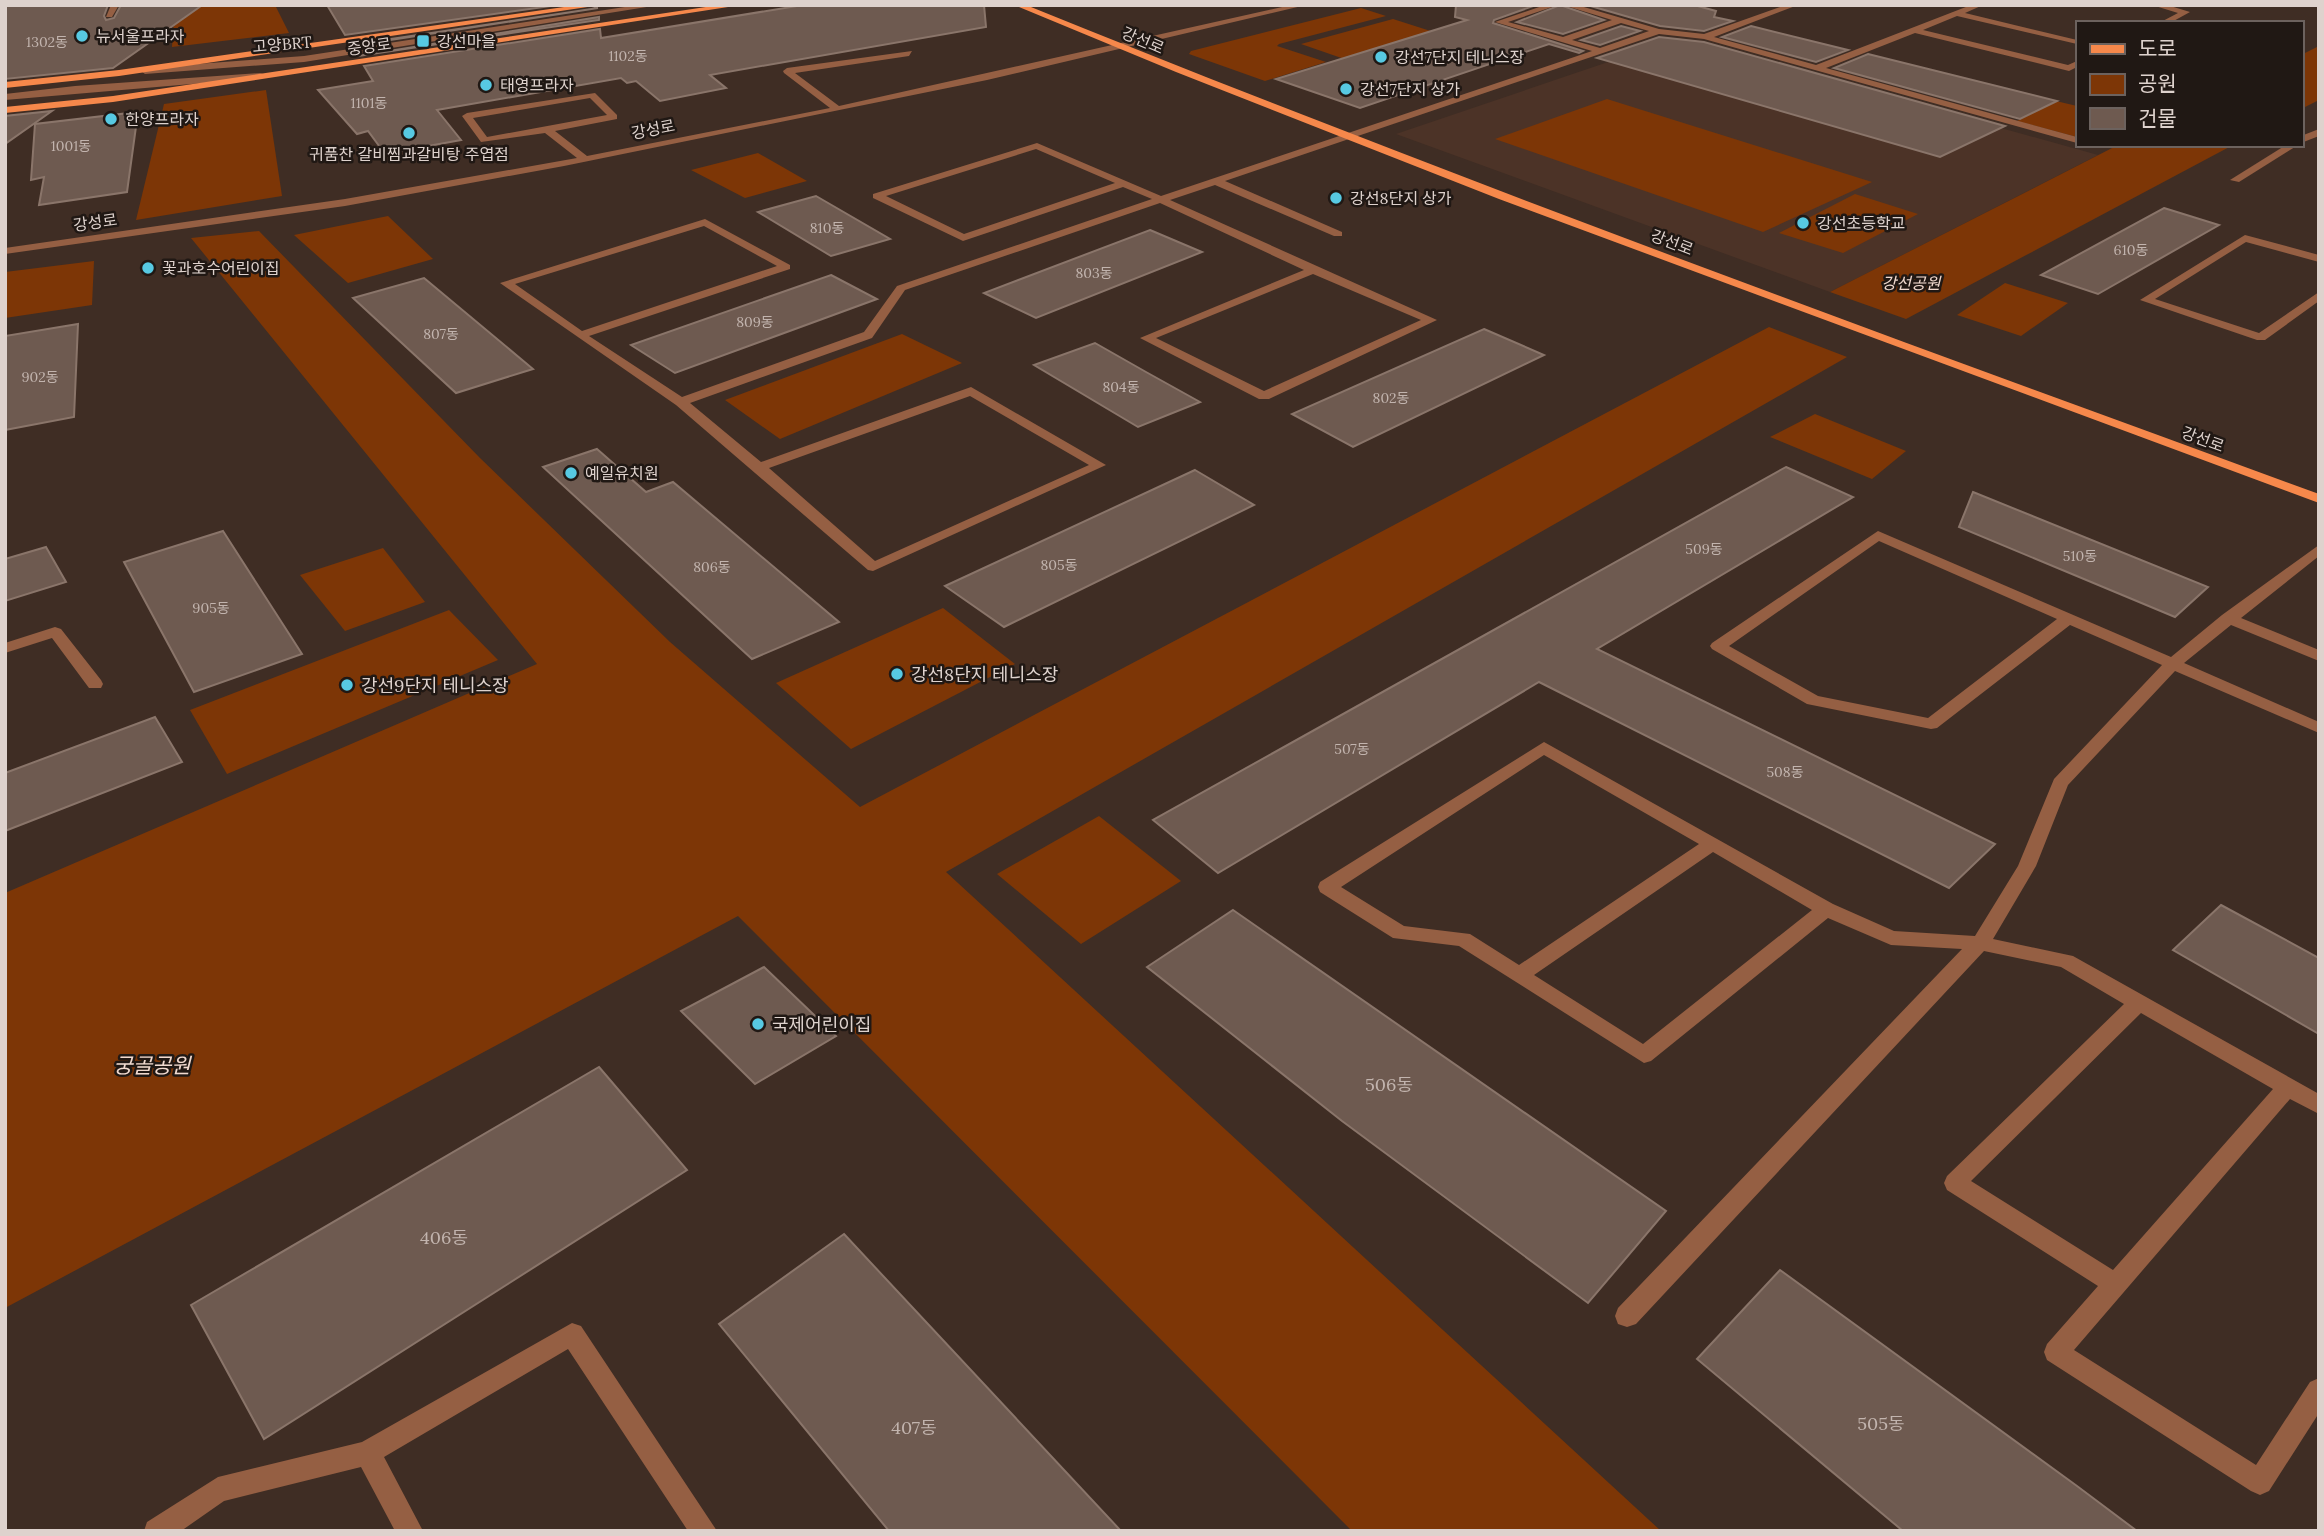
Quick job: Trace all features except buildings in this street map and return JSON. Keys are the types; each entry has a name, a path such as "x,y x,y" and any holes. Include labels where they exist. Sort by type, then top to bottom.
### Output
{"main road":[{"name":"중앙로","path":"5,85 119,72 597,5"},
{"name":"중앙로","path":"5,110 113,99 737,5"},
{"name":"강선로","path":"1018,5 1348,138 2319,499"}],"street":[{"path":"109,15 115,5"},
{"name":"고양BRT","path":"119,72 304,59 654,5"},
{"name":"강성로","path":"5,251 215,222 430,188 584,159 1122,48 1302,5"},
{"path":"1554,5 1499,22 1599,50"},
{"path":"1567,5 1658,31 1705,37 2076,140"},
{"path":"1817,68 1979,5"},
{"path":"2156,5 2186,12 2167,21"},
{"path":"1705,37 1789,6"},
{"path":"1957,14 2076,42"},
{"path":"1563,40 1621,20"},
{"path":"1914,30 2069,68 2076,64"},
{"path":"681,402 868,335 901,288 1658,31"},
{"path":"836,108 787,71 909,53"},
{"name":"고양BRT","path":"5,97 75,89 275,75"},
{"path":"547,130 614,117 592,95 467,116 484,140 547,130 584,159"},
{"path":"1125,183 963,238 877,196 1037,146 1125,183 1161,199 1313,270 1431,320 1264,396 1146,338 1313,270"},
{"path":"2235,180 2289,147"},
{"path":"1215,181 1338,234"},
{"path":"580,335 786,267 705,222 506,283 580,335 681,402 873,567 1099,465 971,391 759,467"},
{"path":"2319,259 2245,238 2146,299 2261,337 2319,295"},
{"path":"2067,619 1931,724 1813,700 1718,646 1878,535 2319,727"},
{"path":"1627,1316 1980,943 2027,866 2060,783 2173,663 2319,549"},
{"path":"2228,618 2319,656"},
{"path":"5,648 55,632 95,684"},
{"path":"1826,909 1643,1055 1464,939 1400,933 1327,887 1544,747 1826,909 1891,938 1980,943 2066,961 2319,1105"},
{"path":"1519,975 1712,844"},
{"path":"2115,1284 1955,1182 2139,1002"},
{"path":"2287,1087 2056,1352 2260,1482 2319,1390"},
{"path":"157,1531 218,1490 367,1453 572,1334 704,1531"},
{"path":"367,1453 410,1531"}],"shaded area":[{"name":"강선초등학교","path":"1679,38 2098,155 1830,292 1396,134"}],"green space":[{"path":"175,5 275,5 289,33 172,47"},
{"path":"1361,8 1386,16 1279,44 1277,46 1326,62 1265,81 1189,54 1191,51"},
{"name":"강선7단지 테니스장","path":"1393,19 1468,43 1379,71 1301,44"},
{"path":"2319,46 2319,100 2303,108 2303,54"},
{"path":"266,90 282,196 136,220 164,104"},
{"path":"1607,99 1872,182 1763,232 1495,139"},
{"path":"2056,101 2076,106 2076,137 2017,121"},
{"name":"강선공원","path":"2114,147 2229,147 1906,319 1830,292"},
{"path":"758,153 807,181 745,198 691,170"},
{"path":"1855,194 1918,214 1843,253 1779,233"},
{"path":"388,216 433,259 348,283 294,235"},
{"name":"궁골공원","path":"259,231 480,458 670,642 860,807 1769,327 1847,357 946,872 1661,1531 1352,1531 738,916 5,1308 5,893 537,664 191,238"},
{"path":"94,261 92,305 5,318 5,272"},
{"path":"2005,283 2068,303 2021,336 1957,315"},
{"path":"902,334 962,363 780,439 725,400"},
{"path":"1815,414 1906,451 1872,479 1770,437"},
{"path":"383,548 425,602 345,631 300,575"},
{"name":"강선8단지 테니스장","path":"943,608 1015,664 851,749 776,683"},
{"name":"강선9단지 테니스장","path":"449,610 498,660 227,774 190,710"},
{"path":"1099,816 1181,881 1081,944 997,874"}],"place":[{"name":"뉴서울프라자","path":"82,36"},
{"name":"강선마을","path":"423,41"},
{"name":"강선7단지 테니스장","path":"1381,57"},
{"name":"태영프라자","path":"486,85"},
{"name":"강선7단지 상가","path":"1346,89"},
{"name":"한양프라자","path":"111,119"},
{"name":"귀품찬 갈비찜과갈비탕 주엽점","path":"409,133"},
{"name":"강선8단지 상가","path":"1336,198"},
{"name":"강선초등학교","path":"1803,223"},
{"name":"꽃과호수어린이집","path":"148,268"},
{"name":"예일유치원","path":"571,473"},
{"name":"강선8단지 테니스장","path":"897,674"},
{"name":"강선9단지 테니스장","path":"347,685"},
{"name":"국제어린이집","path":"758,1024"}]}
